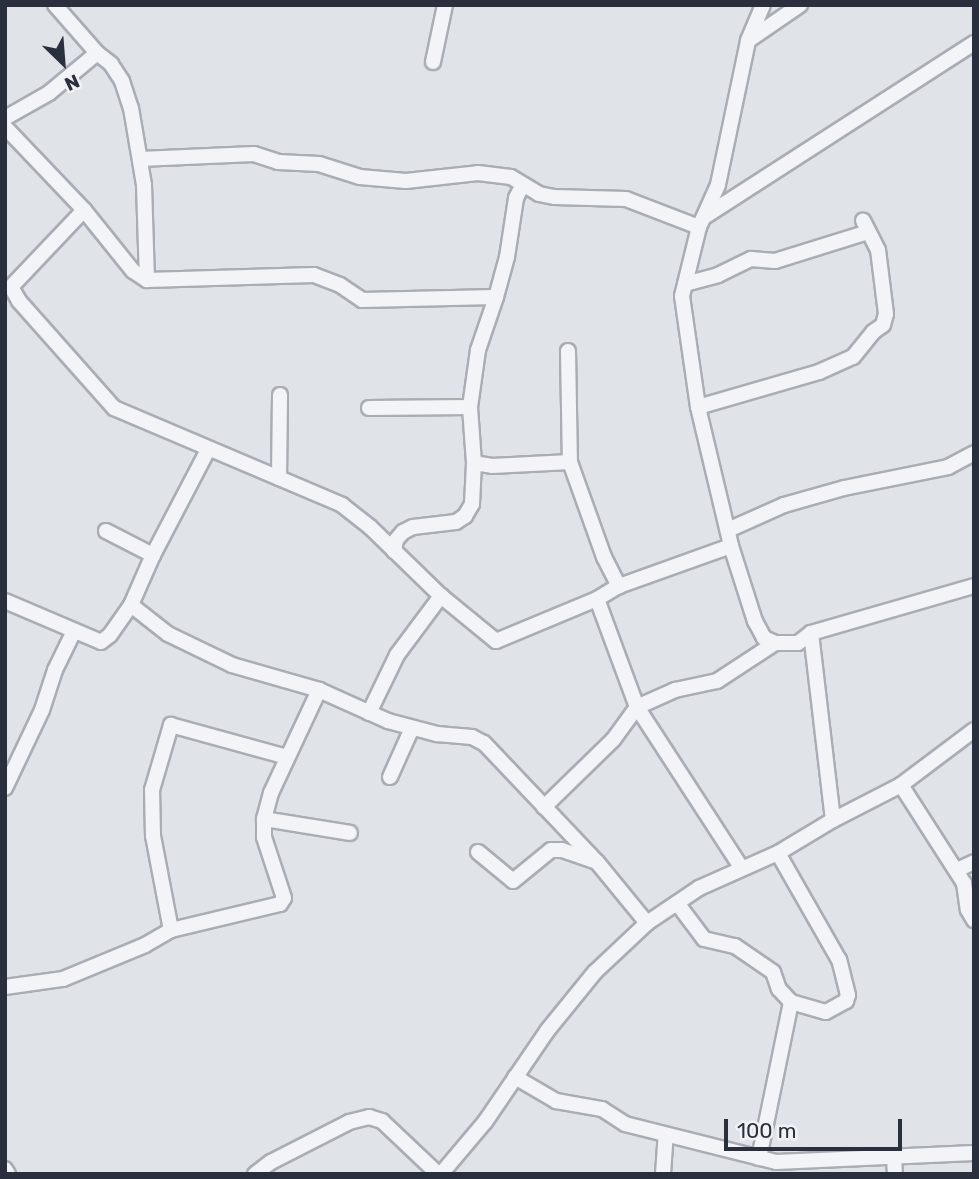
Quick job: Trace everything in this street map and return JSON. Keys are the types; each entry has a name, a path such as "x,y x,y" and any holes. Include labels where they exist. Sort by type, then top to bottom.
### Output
{"street":[{"path":"55,5 97,53 111,64 122,81 140,159 147,223 147,281"},
{"path":"433,62 445,5"},
{"path":"763,5 748,41 718,185 702,222 682,296 698,407 732,547 755,621 764,638 775,643 798,643 811,633 974,586"},
{"path":"748,41 800,5"},
{"path":"702,222 974,43"},
{"path":"5,118 49,93 97,53"},
{"path":"5,127 84,210 133,271 147,281 314,275 340,285 362,300 496,297"},
{"path":"140,159 254,154 278,162 319,164 360,177 406,181 478,173 512,177 522,186 555,197 626,199 702,222"},
{"path":"394,551 396,540 403,532 412,527 456,522 465,516 472,504 474,463 470,407 478,350 507,257 516,198 522,186"},
{"path":"84,210 11,287 19,301 114,408 342,505 441,596 496,641 597,599 619,586 732,547"},
{"path":"685,284 718,275 751,259 775,261 865,226 875,239 878,250 886,314 883,325 853,357 819,372 698,407"},
{"path":"568,351 570,462 604,557 619,586"},
{"path":"279,478 280,395"},
{"path":"369,408 470,407"},
{"path":"5,601 101,642 110,635 131,605 153,555 208,450"},
{"path":"728,530 784,505 844,488 948,467 974,453"},
{"path":"474,463 492,466 570,462"},
{"path":"106,531 153,555"},
{"path":"369,713 397,655 441,596"},
{"path":"597,599 637,706 741,867"},
{"path":"131,605 168,634 232,665 319,690 369,713 412,728 472,737 484,743 597,862 647,923"},
{"path":"5,788 42,710 55,670 74,631"},
{"path":"811,633 833,820"},
{"path":"544,807 614,740 637,706 675,690 717,681 775,643"},
{"path":"5,987 63,979 171,930 280,904 284,898 264,837 264,819 287,757 319,690"},
{"path":"171,930 153,835 152,790 171,725 287,757"},
{"path":"390,777 412,728"},
{"path":"255,1174 349,1122 369,1117 383,1121 440,1174 485,1122 547,1031 595,972 647,923 741,867 778,853 833,820 901,785 974,730"},
{"path":"901,785 957,870 964,883 968,910 974,920"},
{"path":"264,819 350,834"},
{"path":"562,850 570,834"},
{"path":"478,852 506,878 513,881 551,850 562,850 597,862"},
{"path":"677,903 704,939 734,946 773,972 779,989 791,1002 826,1012 846,1001 848,995 839,960 778,853"},
{"path":"957,870 974,862"},
{"path":"759,1158 791,1002"},
{"path":"515,1077 556,1101 602,1109 625,1124 776,1162 818,1168 894,1157 974,1153"},
{"path":"663,1174 666,1135"},
{"path":"894,1157 895,1174"}]}
